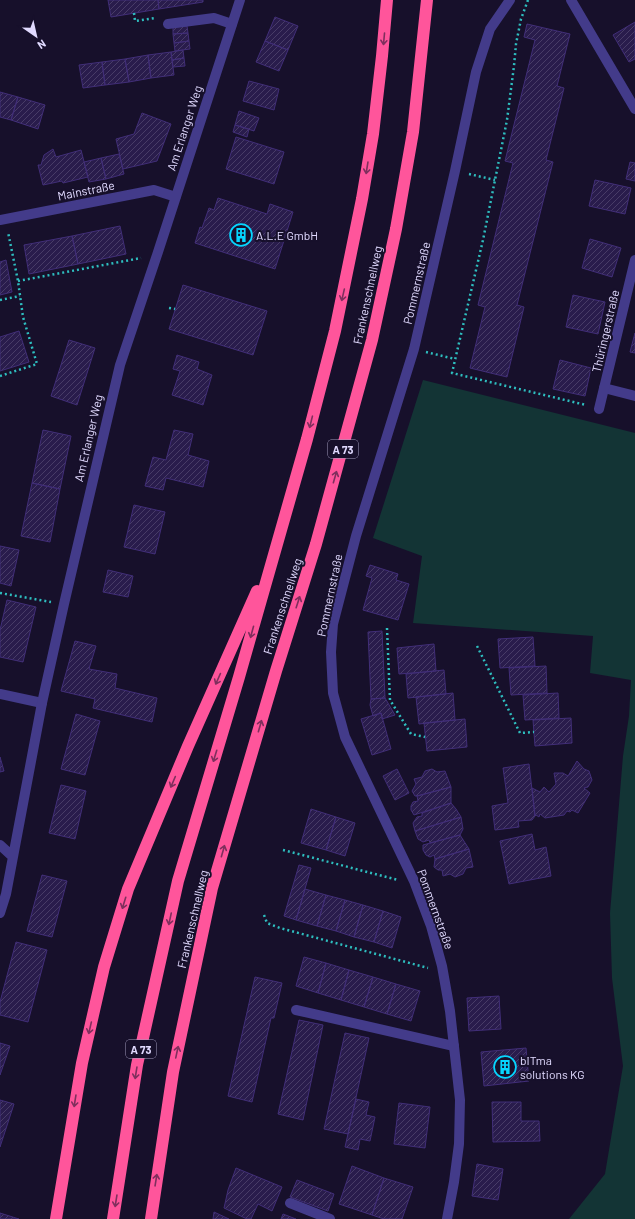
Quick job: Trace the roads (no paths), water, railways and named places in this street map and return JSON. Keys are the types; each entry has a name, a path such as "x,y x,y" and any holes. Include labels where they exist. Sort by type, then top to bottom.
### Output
{"highway":[{"name":"Frankenschnellweg","path":"113,1219 137,1065 178,880 239,677 307,439 335,331 362,199 373,134 387,0"},
{"name":"Frankenschnellweg","path":"151,1219 173,1072 212,888 276,671 316,544 372,340 396,229 413,132 427,0"},
{"path":"56,1219 82,1063 104,967 128,888 188,746 273,554"}],"street":[{"name":"Am Erlanger Weg","path":"0,913 42,703 120,365 240,0"},
{"name":"Pommernstraße","path":"447,1219 459,1144 460,1100 450,1011 442,966 431,926 414,881 345,737 333,693 331,652 333,624 356,536 414,349 476,72 490,29 510,0"},
{"path":"571,0 635,109"},
{"path":"168,24 214,18 232,24"},
{"name":"Mainstraße","path":"3,220 154,190 176,197"},
{"name":"Thüringerstraße","path":"599,409 635,260"},
{"path":"604,388 635,396"},
{"path":"0,694 42,703"},
{"path":"0,845 12,856"},
{"path":"296,1010 454,1046"},
{"path":"290,1203 330,1219"}],"place":[{"name":"A.L.E GmbH","path":"241,235"},
{"name":"bITma solutions KG","path":"505,1067"}]}
